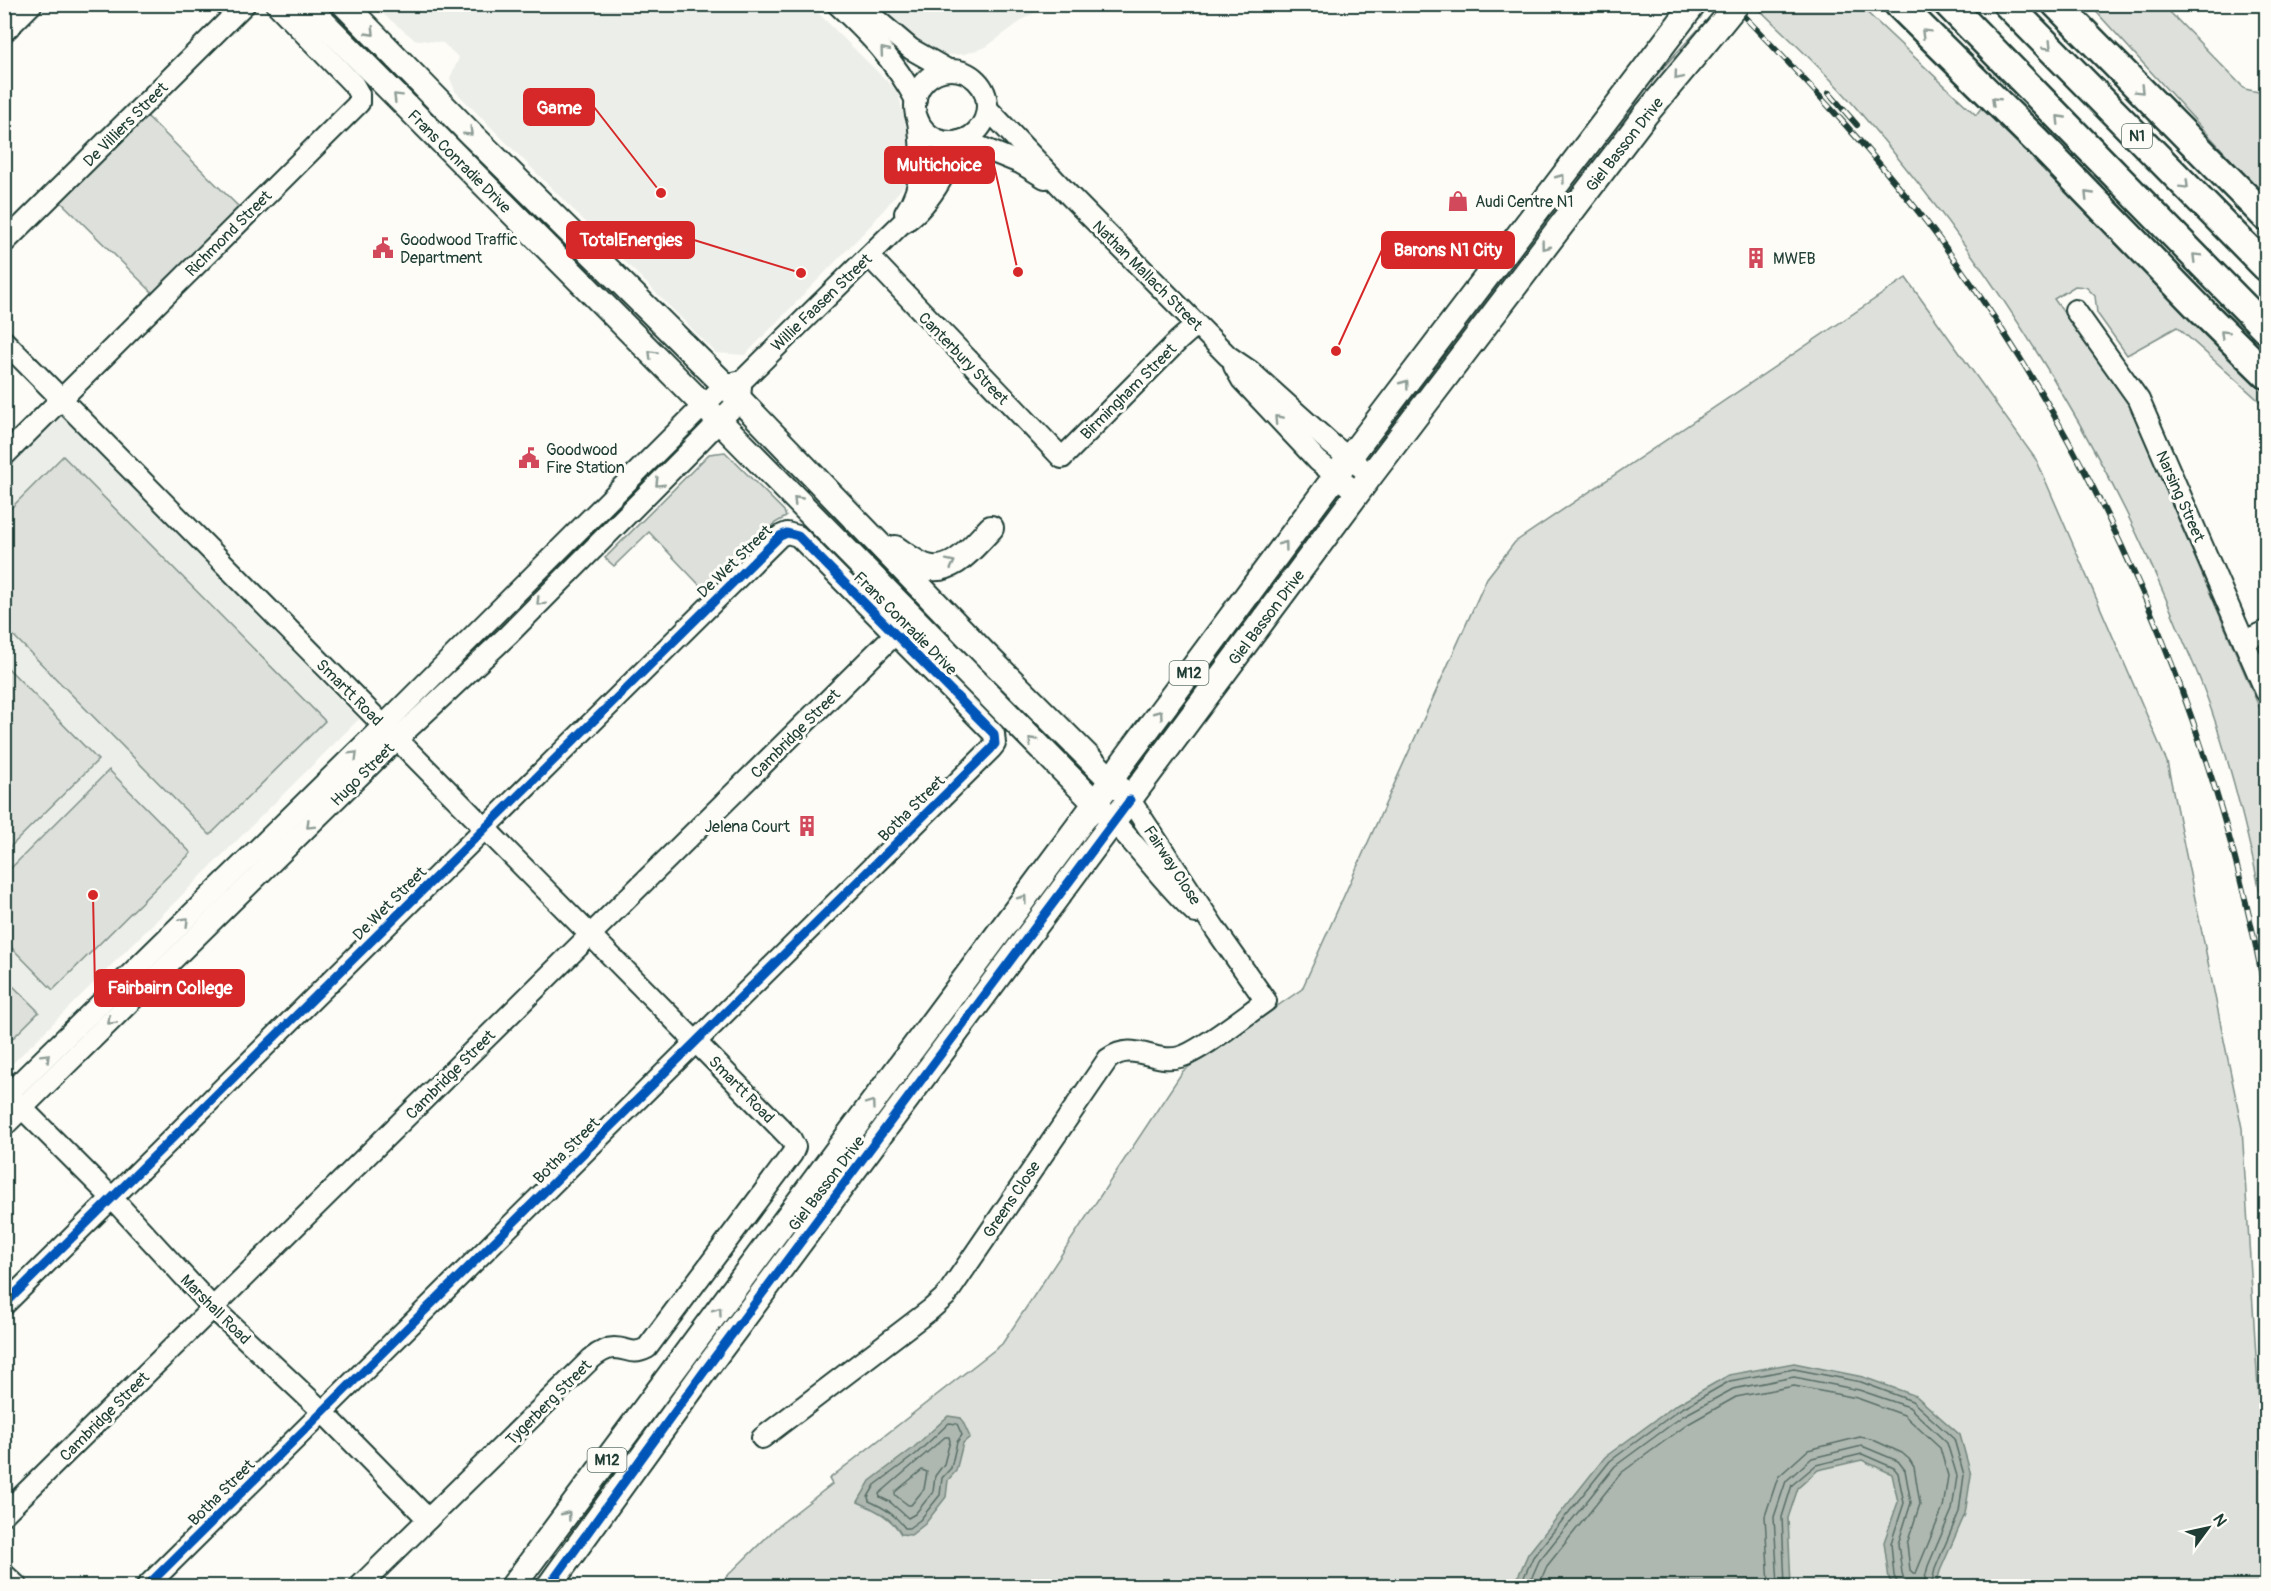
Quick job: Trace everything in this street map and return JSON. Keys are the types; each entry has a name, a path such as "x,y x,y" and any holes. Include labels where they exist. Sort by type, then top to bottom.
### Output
{"highway":[{"path":"1898,4 2037,141 2202,312 2266,374"},
{"name":"N1","path":"1948,4 2266,329"},
{"name":"N1","path":"2007,4 2266,267"},
{"path":"2056,4 2266,217"}],"main road":[{"name":"Frans Conradie Drive","path":"305,4 1113,821"},
{"name":"Frans Conradie Drive","path":"344,4 468,132 736,388 863,527 1130,800"},
{"name":"Giel Basson Drive","path":"555,1584 710,1364 1364,484 1638,124 1737,4"},
{"name":"Giel Basson Drive","path":"516,1585 988,945 1095,805 1111,779 1342,467 1693,6"},
{"path":"863,527 916,562 936,568 955,562 991,528"},
{"path":"532,1562 555,1584"}],"street":[{"path":"4,32 32,4"},
{"name":"De Villiers Street","path":"4,243 245,4"},
{"name":"Richmond Street","path":"4,456 359,103 359,94 354,84 276,4"},
{"path":"837,4 891,59 915,100 918,120 931,136 950,142 961,141 978,130 987,108 985,94 980,85 963,72 948,70 911,49 858,4"},
{"path":"915,100 923,83 938,73 948,70"},
{"name":"Nathan Mallach Street","path":"987,108 1069,195 1228,356 1242,381 1318,461 1342,467 1364,484"},
{"name":"Willie Faasen Street","path":"901,224 914,195 922,167 918,120"},
{"name":"Willie Faasen Street","path":"711,414 901,224 916,212 942,179 961,141"},
{"name":"Nathan Mallach Street","path":"961,141 1020,163 1069,195"},
{"name":"Canterbury Street","path":"869,256 1062,458"},
{"name":"Narsing Street","path":"2075,310 2139,400 2266,692"},
{"name":"Birmingham Street","path":"1062,458 1196,325"},
{"name":"Smartt Road","path":"4,341 696,1042 791,1139 795,1147"},
{"name":"Hugo Street","path":"4,1126 390,732 553,557 711,414"},
{"name":"Hugo Street","path":"6,1097 390,732 508,635 569,573 711,414"},
{"name":"De Wet Street","path":"4,1305 780,536 787,533 798,536"},
{"name":"Frans Conradie Drive","path":"798,536 992,731"},
{"path":"553,557 569,573"},
{"path":"2244,641 2266,631"},
{"name":"Cambridge Street","path":"4,1514 895,634"},
{"name":"Botha Street","path":"147,1587 991,749 995,741 992,731"},
{"name":"Fairway Close","path":"1130,800 1266,1001"},
{"name":"Fairway Close","path":"1113,821 1134,842 1176,896 1216,930"},
{"name":"Greens Close","path":"762,1438 946,1296 1108,1059 1116,1053 1133,1051 1167,1059 1188,1055 1266,1001"},
{"name":"Marshall Road","path":"6,1097 23,1108 112,1198 213,1308 323,1412 428,1519"},
{"name":"Tygerberg Street","path":"360,1587 591,1359 602,1351 613,1348 638,1353 648,1348 785,1164 795,1147"},
{"path":"4,1574 17,1587"}],"shaded area":[{"path":"1761,4 1859,5 1976,115 1981,108 2266,388 2266,407 2177,327 2127,355 2097,313 2095,296 2086,287 2075,286 2054,299 2127,400 2266,723 2266,920 2235,787 2204,690 2150,563 2079,423 2039,355 1996,289 1950,225 1841,90 1758,8"},
{"path":"372,5 810,5 898,92 911,149 907,182 871,225 745,355 716,353 455,91 450,78 459,58 443,43 414,39"},
{"path":"867,5 1051,5 1028,16 986,47 964,54 951,55 934,53 917,47"},
{"path":"2090,5 2163,5 2245,89 2263,93 2266,98 2266,198"},
{"path":"1705,22 1708,25 1454,351 1423,383 1384,435 1381,433 1631,102"},
{"path":"147,116 240,208 154,294 60,201"},
{"path":"1906,278 2037,461 2167,762 2242,1128 2266,1519 2266,1586 722,1586 723,1580 778,1526 832,1484 829,1479 1002,1344 1183,1071 1302,989 1487,578 1515,542"},
{"path":"61,415 359,719 5,1071 5,472"},
{"path":"725,452 784,511 786,517 775,523 765,535 766,539 710,596 649,532 614,566 605,558 709,454"},
{"path":"63,456 325,721 210,835 5,627 5,514"},
{"path":"1320,515 1327,521 1276,589 1223,651 1138,764 1135,762"},
{"path":"5,665 98,760 5,852"},
{"path":"109,770 191,853 53,990 5,941 5,874"},
{"path":"5,978 39,1012 5,1046"}],"water":[{"path":"1794,1363 1863,1377 1916,1396 1960,1435 1971,1475 1965,1514 1940,1571 1936,1586 1894,1586 1889,1579 1884,1542 1898,1502 1892,1474 1862,1460 1818,1470 1798,1488 1788,1518 1791,1586 1514,1586 1528,1554 1605,1457 1676,1405 1729,1375"},
{"path":"948,1416 961,1418 970,1437 963,1443 956,1471 948,1480 946,1497 925,1524 911,1535 901,1534 888,1519 858,1502 870,1481 912,1449"}],"railway":[{"path":"1732,4 1833,111 1928,224 1990,311 2046,401 2097,495 2142,591 2182,690 2215,790 2244,893 2266,997"},
{"path":"1829,93 1857,125"}],"cycle path":[{"path":"4,1305 780,536 787,533 798,536 994,734 995,744 991,749 147,1586"},
{"path":"549,1586 703,1373 1130,800"}],"place":[{"name":"Game","path":"661,193"},
{"name":"Audi Centre N1","path":"1458,201"},
{"name":"Goodwood Traffic Department","path":"383,248"},
{"name":"MWEB","path":"1756,258"},
{"name":"Multichoice","path":"1018,272"},
{"name":"TotalEnergies","path":"801,273"},
{"name":"Barons N1 City","path":"1336,351"},
{"name":"Goodwood Fire Station","path":"529,458"},
{"name":"Jelena Court","path":"807,826"},
{"name":"Fairbairn College","path":"93,895"}]}
